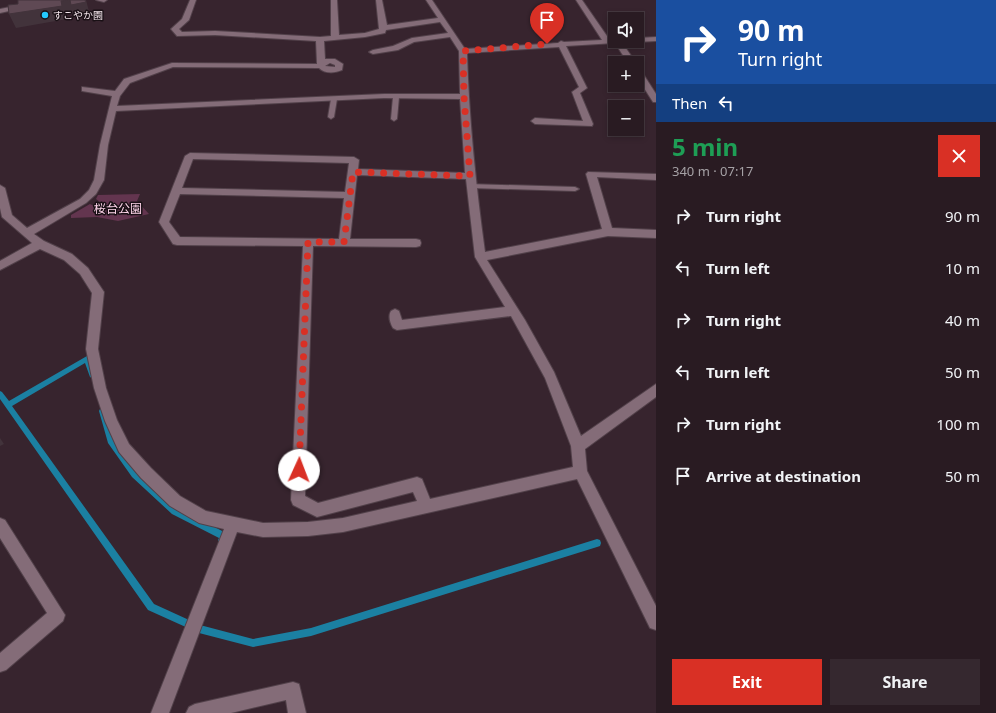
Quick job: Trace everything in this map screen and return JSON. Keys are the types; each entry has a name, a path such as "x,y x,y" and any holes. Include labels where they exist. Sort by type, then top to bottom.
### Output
{"street":[{"path":"99,0 104,0"},
{"path":"194,0 185,20 175,28 180,34 214,32 293,39 320,39 365,35 382,32 384,28 442,20"},
{"path":"379,0 384,28"},
{"path":"429,0 463,51 464,97 471,181 480,257 550,376 578,446 580,472 656,622"},
{"path":"579,0 607,41"},
{"path":"332,2 335,38"},
{"path":"0,11 31,5"},
{"path":"373,52 396,52 412,40 452,35"},
{"path":"27,233 83,201 93,192 99,180 104,145 112,109 118,94 128,81 172,66 321,66 320,39"},
{"path":"644,40 656,40"},
{"path":"463,51 607,41"},
{"path":"535,121 589,124 576,92 582,88 561,43"},
{"path":"644,82 656,100"},
{"path":"85,89 118,94"},
{"path":"112,109 334,99 464,97"},
{"path":"344,242 354,160 190,156 164,222 177,241 416,243"},
{"path":"353,172 471,181"},
{"path":"608,232 591,174 656,177"},
{"path":"0,188 7,217 40,244 68,257 84,271 98,292 92,349 100,388 111,421 124,448 146,473 175,501 204,518 263,530 308,529 343,525 580,472"},
{"path":"176,191 349,195"},
{"path":"480,257 608,232 656,234"},
{"path":"308,242 298,500 317,510 417,484 426,506"},
{"path":"0,266 40,244"},
{"path":"396,324 513,311"},
{"path":"578,446 656,390"},
{"path":"160,713 233,524"},
{"path":"0,525 57,615 0,664"},
{"path":"195,713 293,690 296,713"}],"lane":[{"path":"394,119 396,97"},
{"path":"331,117 334,99"},
{"path":"471,181 575,189"}],"green space":[{"name":"桜台公園","path":"140,194 137,201 149,214 118,221 97,217 71,218 71,215 90,204 94,206 100,202 96,199 98,195"}],"building":[{"path":"18,0 68,0 61,1 62,6 9,14 8,5 18,4"},
{"path":"70,0 85,0 86,2 71,5"}],"waterway":[{"path":"8,405 87,359 92,375"},
{"path":"0,394 151,607 199,629 253,643 311,632 597,543"},
{"path":"102,411 110,441 134,475 175,511 223,536 222,540"}],"place":[{"name":"すこやか園","path":"45,15"}],"route":[{"path":"299,470 308,242 344,242 353,172 470,176 464,97 463,51 547,44"}]}
